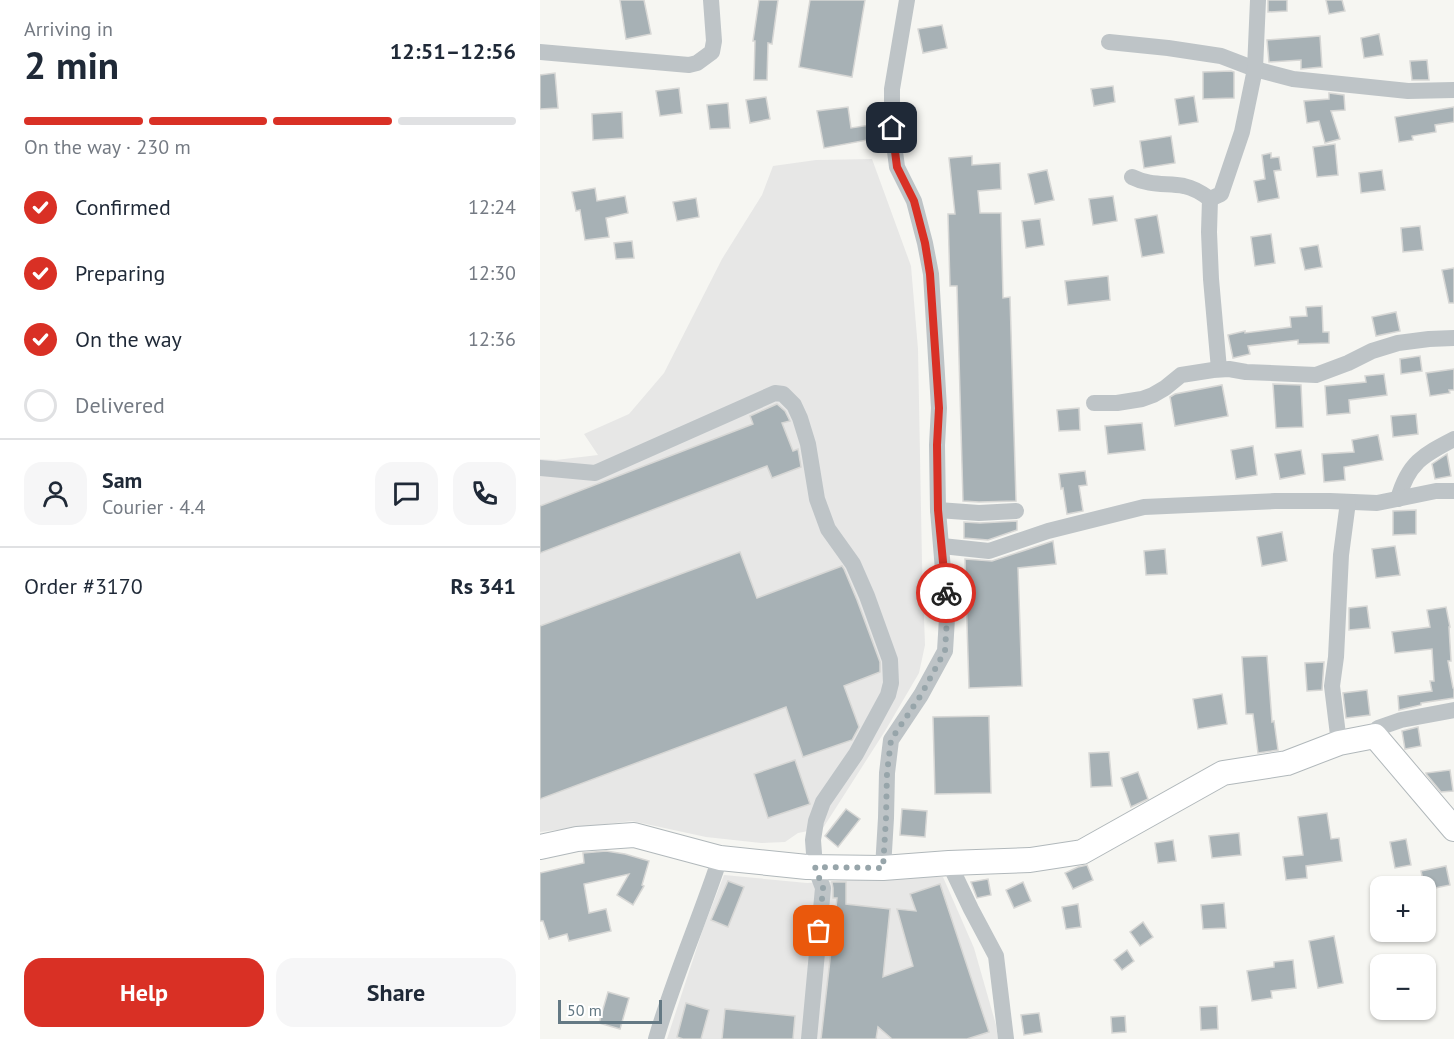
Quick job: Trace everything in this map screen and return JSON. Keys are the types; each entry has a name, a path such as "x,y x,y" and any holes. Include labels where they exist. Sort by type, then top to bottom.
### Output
{"main road":[{"path":"540,847 577,839 634,835 720,858 807,867 883,868 949,862 1030,860 1082,852 1223,773 1287,763 1339,743 1376,736 1454,830"}],"street":[{"path":"540,52 689,65 697,63 712,52 714,41 711,0"},
{"path":"883,868 887,773 891,740 921,695 945,651 947,618 938,510 939,408 930,274 914,201 897,167 892,128 892,89 907,0"},
{"path":"1210,199 1221,194 1242,132 1254,69 1258,0"},
{"path":"1109,42 1221,56 1254,69 1293,79 1408,91 1454,90"},
{"path":"1132,177 1143,182 1183,186 1196,190 1210,199"},
{"path":"1210,199 1211,279 1219,369"},
{"path":"1094,403 1117,403 1142,399 1165,388 1181,375 1219,369 1316,375 1372,351 1398,343 1454,338"},
{"path":"540,468 595,473 775,393 783,394 794,405 808,444 817,499 828,528 853,564 867,596 890,660 891,683 888,695 856,754 823,802 816,821 813,840 815,867 823,888 809,1039"},
{"path":"1398,499 1403,482 1415,463 1454,439"},
{"path":"942,546 989,551 1048,531 1144,507 1275,501 1377,503 1436,491 1454,491"},
{"path":"1339,743 1332,686 1336,657 1341,555 1348,502"},
{"path":"938,510 979,513 1016,511"},
{"path":"1376,736 1378,728 1401,720 1454,710"},
{"path":"656,1039 720,858"},
{"path":"949,862 996,956 1005,1039"}],"shaded area":[{"path":"872,159 911,266 918,349 925,645 919,673 823,828 798,833 785,842 761,843 706,837 632,821 540,832 540,459 556,460 598,455 584,434 629,414 664,373 722,259 762,195 773,166 816,160"},
{"path":"724,875 807,883 909,876 943,877 974,948 998,1039 667,1039 703,929"}],"building":[{"path":"620,0 644,0 651,34 626,39"},
{"path":"759,0 778,0 772,44 768,43 767,80 754,80 755,41 753,41"},
{"path":"810,0 865,0 852,77 799,67"},
{"path":"1268,0 1287,0 1287,11 1268,12"},
{"path":"1326,0 1342,0 1345,11 1329,14"},
{"path":"942,25 947,48 923,53 918,29"},
{"path":"1379,34 1383,55 1364,58 1361,38"},
{"path":"1320,36 1322,67 1301,69 1301,60 1269,62 1267,40"},
{"path":"1427,60 1429,80 1412,80 1410,61"},
{"path":"1203,72 1234,72 1234,98 1203,99"},
{"path":"555,73 558,108 540,109 540,75"},
{"path":"1113,86 1115,102 1094,106 1091,89"},
{"path":"679,88 682,113 660,116 656,91"},
{"path":"1329,93 1344,95 1345,110 1331,111 1340,139 1325,143 1319,121 1307,123 1304,101 1329,99"},
{"path":"1194,96 1198,122 1179,125 1175,99"},
{"path":"766,97 770,119 750,123 746,100"},
{"path":"728,103 730,128 710,129 707,105"},
{"path":"848,107 851,128 870,125 873,139 824,148 817,111"},
{"path":"1454,107 1454,122 1435,125 1436,132 1412,136 1413,140 1399,142 1395,117"},
{"path":"622,112 623,138 593,140 592,114"},
{"path":"1171,136 1175,163 1144,168 1140,141"},
{"path":"1335,144 1338,175 1317,177 1313,147"},
{"path":"1271,153 1271,158 1279,157 1281,170 1274,171 1279,198 1258,202 1254,181 1265,179 1262,155"},
{"path":"972,156 972,165 1000,163 1001,189 978,191 980,213 1001,213 1003,298 1010,297 1016,501 963,501 957,286 950,286 948,214 955,214 949,158"},
{"path":"1047,170 1054,200 1035,204 1028,174"},
{"path":"1382,170 1385,190 1361,193 1359,173"},
{"path":"595,188 597,201 625,196 628,213 606,218 609,237 585,240 580,210 576,211 572,192"},
{"path":"1113,196 1117,221 1093,225 1089,199"},
{"path":"696,198 699,217 677,221 673,202"},
{"path":"1157,215 1164,253 1142,257 1135,219"},
{"path":"1040,219 1044,245 1026,248 1022,221"},
{"path":"1420,226 1423,250 1403,252 1401,228"},
{"path":"1271,234 1275,263 1255,266 1251,237"},
{"path":"632,241 634,258 616,259 614,243"},
{"path":"1318,245 1322,267 1305,270 1300,248"},
{"path":"1454,268 1454,303 1449,303 1442,270"},
{"path":"1108,276 1110,300 1068,305 1065,281"},
{"path":"1322,306 1323,332 1329,332 1329,343 1298,344 1298,340 1248,346 1250,354 1233,358 1228,335 1245,331 1245,333 1291,327 1290,317 1307,316 1306,307"},
{"path":"1396,312 1400,331 1376,336 1372,317"},
{"path":"1420,356 1422,371 1401,374 1400,359"},
{"path":"1454,369 1454,390 1449,390 1450,393 1430,396 1426,373"},
{"path":"1384,374 1387,395 1349,400 1350,413 1327,415 1325,386 1366,382 1365,376"},
{"path":"1273,384 1301,385 1303,427 1276,428"},
{"path":"1222,385 1228,416 1175,426 1170,397"},
{"path":"777,404 785,411 790,421 782,423 793,451 798,449 801,467 772,478 767,466 540,553 540,506 753,424 750,416"},
{"path":"1079,408 1080,430 1059,431 1057,410"},
{"path":"1416,414 1418,434 1393,437 1391,416"},
{"path":"1142,423 1145,450 1108,454 1105,426"},
{"path":"1378,435 1383,460 1344,467 1345,480 1324,482 1322,454 1354,452 1352,440"},
{"path":"1253,446 1257,475 1236,479 1231,450"},
{"path":"1301,450 1305,474 1280,479 1275,454"},
{"path":"1447,454 1451,476 1435,479 1432,464"},
{"path":"1085,471 1087,485 1079,486 1083,511 1067,514 1059,474"},
{"path":"1416,510 1416,534 1393,535 1393,511"},
{"path":"1017,521 1017,530 988,540 964,538 964,522"},
{"path":"1282,532 1287,561 1262,566 1257,537"},
{"path":"1053,541 1056,564 1018,568 1022,686 969,688 965,559 992,561"},
{"path":"1395,546 1400,575 1376,578 1372,549"},
{"path":"1165,549 1167,574 1146,575 1144,551"},
{"path":"740,552 757,598 842,566 844,569 880,662 880,672 844,686 859,727 852,740 803,757 786,707 540,799 540,626"},
{"path":"1367,606 1370,628 1349,630 1349,608"},
{"path":"1446,607 1450,627 1451,661 1448,661 1454,698 1421,703 1421,705 1399,710 1398,696 1432,691 1430,681 1434,681 1432,649 1395,653 1392,632 1430,627 1427,610"},
{"path":"1267,656 1272,722 1274,721 1278,750 1258,753 1253,714 1246,714 1242,657"},
{"path":"1324,662 1322,690 1307,691 1305,663"},
{"path":"1367,690 1370,715 1346,718 1343,693"},
{"path":"1222,694 1227,724 1198,729 1193,699"},
{"path":"989,716 991,793 935,794 933,717"},
{"path":"1418,727 1421,746 1405,749 1402,731"},
{"path":"1109,752 1112,786 1091,787 1089,753"},
{"path":"795,760 810,804 768,818 754,774"},
{"path":"1450,770 1453,791 1441,792 1426,773"},
{"path":"1138,772 1148,799 1131,807 1121,778"},
{"path":"846,809 860,819 838,847 825,836"},
{"path":"902,809 927,811 925,837 900,835"},
{"path":"1327,813 1331,839 1339,838 1342,861 1306,866 1307,878 1286,880 1283,857 1303,855 1298,817"},
{"path":"1239,833 1241,855 1212,858 1209,836"},
{"path":"1406,839 1411,865 1395,868 1390,842"},
{"path":"1173,840 1176,861 1158,863 1155,843"},
{"path":"606,851 649,861 642,885 644,886 633,905 617,895 629,874 584,884 589,913 606,909 611,931 569,941 567,934 549,939 543,921 540,921 540,873 584,863 583,853"},
{"path":"1087,865 1093,880 1073,889 1065,873"},
{"path":"1446,866 1450,885 1436,888 1436,876 1422,876 1421,871"},
{"path":"988,879 991,895 977,898 971,882"},
{"path":"728,881 744,887 728,927 711,920"},
{"path":"832,882 846,882 846,904 890,909 883,977 913,966 897,909 916,911 910,894 940,884 989,1032 967,1039 892,1039 878,1027 876,1039 821,1039 837,898 833,898"},
{"path":"1023,882 1031,901 1014,908 1006,890"},
{"path":"1224,903 1226,928 1203,929 1201,905"},
{"path":"1078,904 1081,927 1066,929 1062,907"},
{"path":"1143,922 1153,937 1140,946 1130,932"},
{"path":"1334,936 1343,983 1318,988 1309,941"},
{"path":"1127,950 1134,961 1122,970 1114,960"},
{"path":"1293,960 1296,988 1271,991 1272,998 1252,1001 1247,971 1274,967 1274,962"},
{"path":"608,992 629,998 620,1029 599,1023"},
{"path":"686,1003 709,1010 701,1039 677,1037"},
{"path":"1217,1006 1218,1029 1201,1030 1200,1007"},
{"path":"725,1009 795,1016 793,1039 722,1039"},
{"path":"1039,1013 1042,1032 1024,1035 1021,1015"},
{"path":"1125,1016 1126,1032 1112,1033 1111,1017"}],"way so far":[{"path":"819,931 823,888 815,867 883,868 887,773 891,740 921,695 945,651 946,593"}],"route":[{"path":"892,128 897,167 914,201 930,274 939,408 938,510 946,593"}]}
